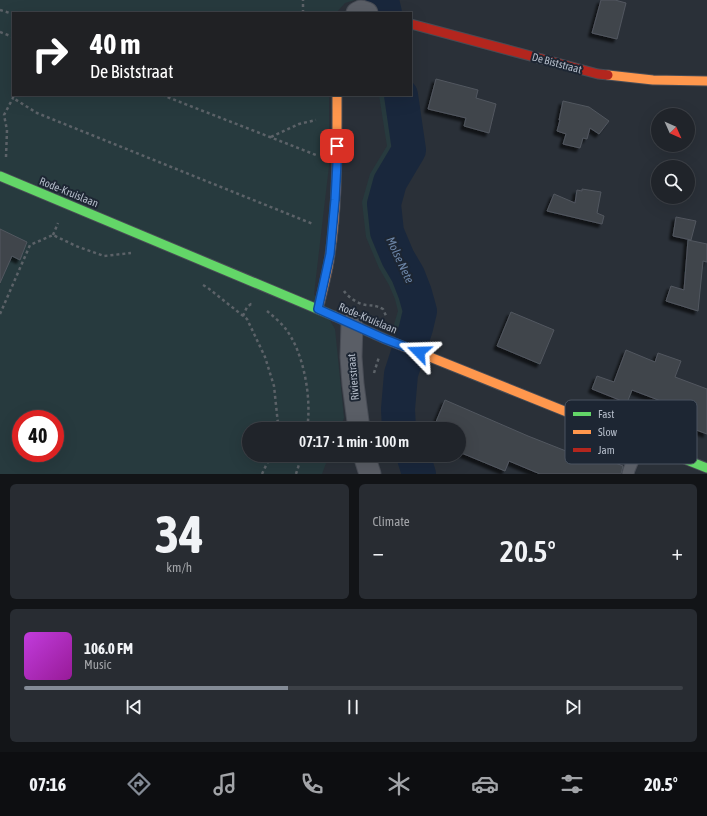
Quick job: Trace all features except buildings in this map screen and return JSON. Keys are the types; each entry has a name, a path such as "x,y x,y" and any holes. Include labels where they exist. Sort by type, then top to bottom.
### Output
{"street":[{"name":"De Biststraat","path":"412,24 598,74 654,80 707,81"},
{"path":"318,309 330,254 332,232 337,163 337,96"},
{"name":"Rode-Kruislaan","path":"0,176 318,309 390,341 565,411"},
{"name":"Rivierstraat","path":"352,324 350,357 358,422"},
{"path":"366,462 370,474"},
{"name":"Rode-Kruislaan","path":"697,464 707,468"}],"lane":[{"path":"628,474 631,464"}],"path":[{"path":"303,0 303,12"},
{"path":"0,10 12,14"},
{"path":"0,32 12,37"},
{"path":"0,176 5,163 7,130 4,114 13,96 37,113 332,232"},
{"path":"165,96 337,163"},
{"path":"271,138 299,124 337,115"},
{"path":"0,314 30,245 53,235 76,246 104,256 133,253"},
{"path":"202,285 208,288 247,319 265,357 274,386 278,422"},
{"path":"243,316 247,307 251,304 256,306"},
{"path":"263,307 285,328 293,341 300,358 306,378 308,422"},
{"path":"262,474 268,462"},
{"path":"296,474 300,462"}],"green space":[{"path":"0,0 355,0 345,3 337,12 12,12 12,96 329,96 329,166 314,294 335,329 344,418 343,422 242,422 242,462 326,462 322,474 0,474"},
{"path":"355,0 378,0 376,6"},
{"path":"379,96 401,96 409,150 390,182 384,204 387,232 398,258 408,275 420,311 413,338 392,331 398,311 395,299 379,268 366,237 362,202 370,174 387,146"}],"waterway":[{"name":"Molse Nete","path":"382,0 385,12"},
{"name":"Molse Nete","path":"399,422 398,409 401,374 420,311 408,275 398,258 387,232 384,204 390,182 409,150 401,96"},
{"name":"Molse Nete","path":"415,462 419,474"}],"traffic: fast":[{"path":"0,176 334,316"},
{"path":"697,464 707,468"}],"traffic: slow":[{"path":"608,75 653,80 707,81"},
{"path":"318,309 328,267 334,225 337,96"},
{"path":"334,316 385,339 565,411"}],"traffic: jam":[{"path":"412,24 598,74 608,75"}],"route":[{"path":"337,146 335,200 330,254 318,309 385,339 419,352"}]}
